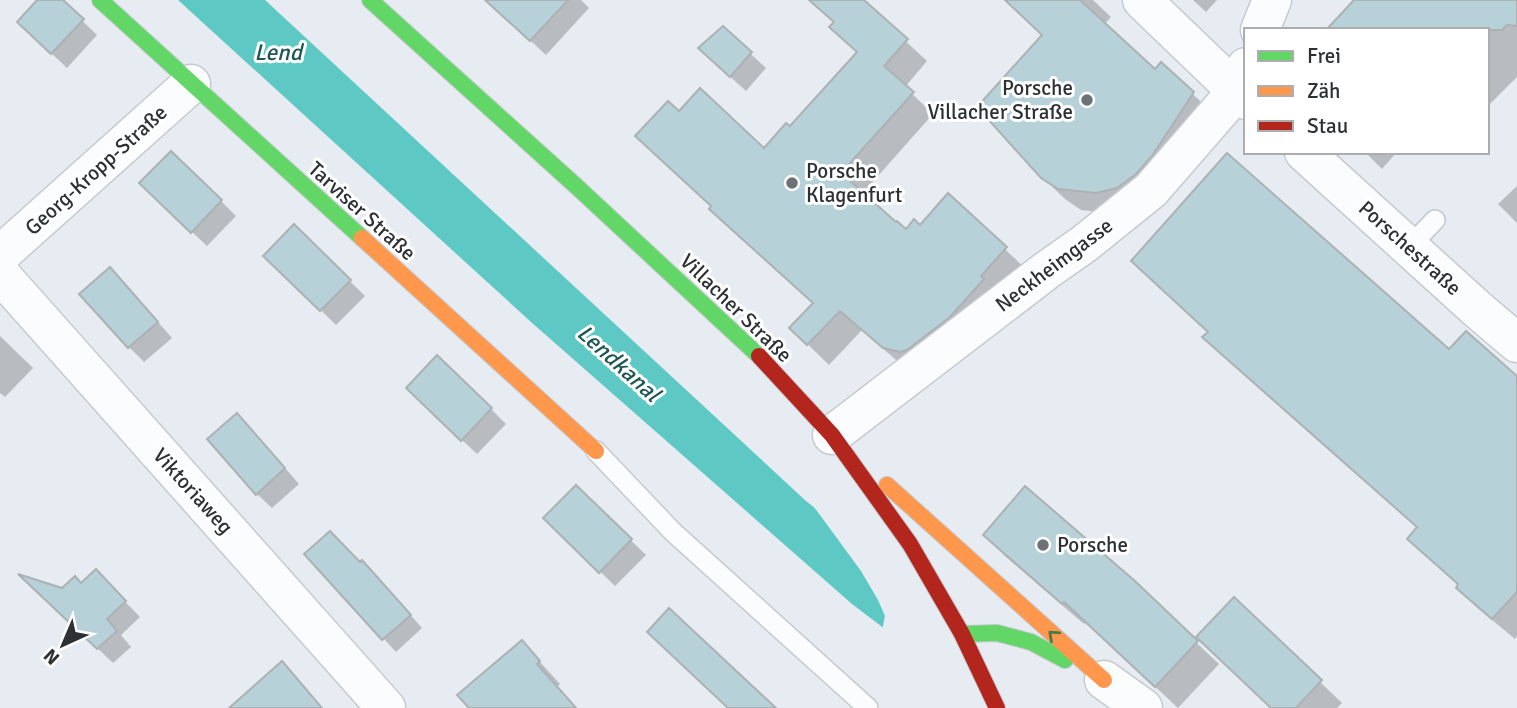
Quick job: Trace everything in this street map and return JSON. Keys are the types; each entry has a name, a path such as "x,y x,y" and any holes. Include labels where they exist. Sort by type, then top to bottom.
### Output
{"main road":[{"name":"Tarviser Straße","path":"100,0 596,452"},
{"name":"Villacher Straße","path":"370,0 748,346 832,435 910,544 962,634 997,708"},
{"path":"832,435 1104,680"},
{"path":"962,634 998,633 1031,642 1104,680"}],"street":[{"path":"1142,0 1243,86"},
{"path":"1261,28 1272,0"},
{"name":"Georg-Kropp-Straße","path":"0,256 191,84"},
{"name":"Neckheimgasse","path":"832,435 1152,190 1243,86"},
{"name":"Porschestraße","path":"1307,154 1422,234 1476,308 1517,343"},
{"name":"Viktoriaweg","path":"0,274 386,708"},
{"path":"1104,680 1143,708"}],"lane":[{"path":"596,452 673,532 868,708"}],"water":[{"name":"Lend","path":"178,0 265,0 806,501 1066,708 989,708 852,604 531,322"}],"pier":[{"path":"806,496 1069,708 983,708 882,631 885,616 878,600 861,571"}],"building":[{"path":"37,0 63,0 84,19 51,54 17,22"},
{"path":"485,0 568,0 530,41"},
{"name":"Porsche Klagenfurt","path":"809,0 864,0 908,39 884,66 914,92 841,173 906,229 914,219 920,225 948,193 1007,247 981,276 984,279 950,317 907,350 900,352 883,348 840,311 807,345 789,328 813,303 709,209 711,206 635,136 668,101 679,111 700,88 764,148 786,123 790,126 857,52 829,27 834,22"},
{"name":"Porsche Villacher Straße","path":"1005,0 1080,0 1155,69 1161,62 1194,92 1152,156 1136,174 1117,188 1096,193 1058,189 1041,178 977,107 1042,35"},
{"path":"1354,0 1517,0 1517,26 1507,25 1502,30 1328,28"},
{"path":"723,26 752,52 730,77 698,48"},
{"path":"171,151 222,200 191,233 139,183"},
{"path":"1227,153 1449,349 1466,331 1517,376 1517,592 1492,619 1456,588 1458,584 1407,539 1417,527 1202,337 1208,332 1131,261"},
{"path":"294,224 351,280 320,311 263,256"},
{"path":"110,267 158,322 128,348 79,294"},
{"path":"437,355 492,408 461,441 406,388"},
{"path":"237,413 285,468 256,495 207,439"},
{"path":"576,485 632,539 599,573 543,518"},
{"path":"1025,486 1135,581 1198,641 1155,687 1064,602 1062,604 983,535"},
{"path":"330,531 360,562 362,560 411,615 382,640 304,554"},
{"path":"96,569 126,601 107,619 117,631 97,649 18,574 62,588 75,576 81,583"},
{"path":"1234,597 1322,680 1296,708 1271,708 1196,637"},
{"path":"669,608 776,708 728,708 647,632"},
{"path":"522,640 540,661 537,664 576,708 469,708 457,695"},
{"path":"282,661 322,708 229,708"}],"traffic: fast":[{"path":"100,0 362,238"},
{"path":"370,0 759,356"},
{"path":"962,634 997,633 1031,642 1065,660"}],"traffic: slow":[{"path":"362,238 596,451"},
{"path":"887,485 1104,680"}],"traffic: jam":[{"path":"759,356 832,435 910,544 962,634 997,708"}],"place":[{"name":"Porsche Villacher Straße","path":"1087,100"},
{"name":"Porsche Klagenfurt","path":"792,183"},
{"name":"Porsche","path":"1043,545"}],"water label":[{"name":"Lendkanal","path":"619,363"}]}
